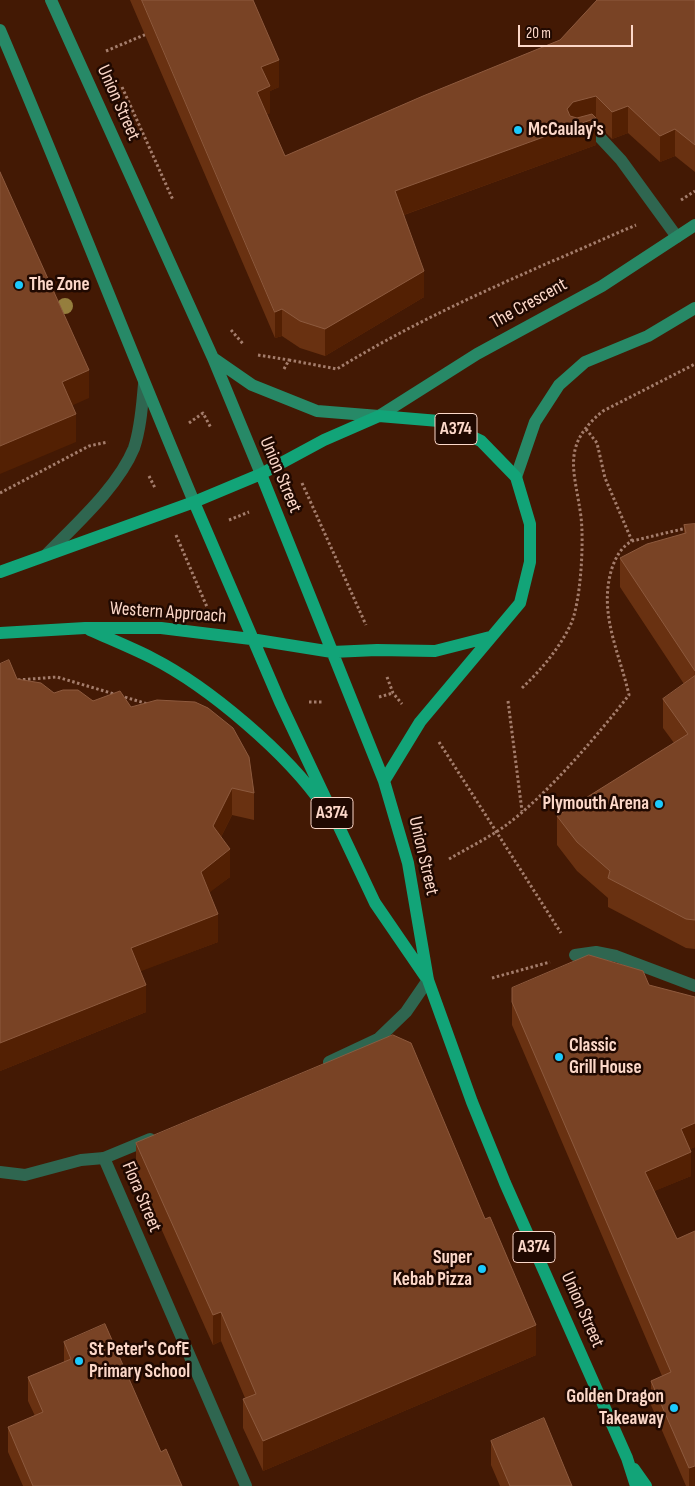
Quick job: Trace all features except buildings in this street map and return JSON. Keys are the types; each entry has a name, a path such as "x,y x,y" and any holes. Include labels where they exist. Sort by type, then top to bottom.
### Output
{"main road":[{"name":"The Crescent","path":"261,474 324,440 380,416 439,421 481,441 516,477 530,524 530,562 520,603 490,637"},
{"name":"A374","path":"0,572 194,502 261,474"},
{"name":"Union Street","path":"261,474 351,703 384,781 408,863 428,980 472,1102 627,1458 636,1486"},
{"name":"Union Street","path":"194,502 280,702 342,834 376,903 428,980"},
{"path":"85,628 153,658 253,728 320,800 342,834"},
{"name":"Western Approach","path":"0,633 85,628 162,628 252,639 332,652"},
{"name":"A374","path":"384,781 420,722 490,637"},
{"path":"332,652 377,650 435,651 490,637"},
{"name":"Union Street","path":"627,1458 646,1486"}],"street":[{"name":"Union Street","path":"51,0 213,358 261,474"},
{"name":"Union Street","path":"0,30 66,184 144,384 194,502"},
{"path":"575,137 594,132 621,160 677,237"},
{"name":"The Crescent","path":"380,416 477,354 602,286 695,225"},
{"path":"516,477 535,422 559,385 585,362 648,336 695,308"},
{"path":"213,358 252,385 317,411 380,416"},
{"path":"47,554 96,504 124,466 134,447 142,416 144,384"},
{"path":"575,955 596,952 616,956 695,986"},
{"path":"319,1066 378,1040 406,1012 428,980"},
{"name":"Flora Street","path":"158,1135 104,1158 246,1486"},
{"path":"0,1172 25,1176 80,1160 104,1158"}],"path":[{"path":"106,51 153,31"},
{"path":"102,43 110,60"},
{"path":"122,86 174,201"},
{"path":"251,354 337,369 370,348 458,303 660,214 695,190"},
{"path":"230,328 246,347"},
{"path":"271,393 289,360"},
{"path":"522,688 544,667 571,625 579,595 583,545 581,517 572,471 580,438 604,411 695,364"},
{"path":"586,429 597,443 605,478 632,541"},
{"path":"0,493 89,446 115,441 134,447"},
{"path":"179,541 305,489"},
{"path":"449,859 497,831 522,811 575,759 629,695 622,665 610,630 606,587 614,563 623,546 632,541 695,526"},
{"path":"10,681 57,677 156,707"},
{"path":"280,702 351,703 393,694"},
{"path":"508,701 522,811"},
{"path":"442,745 575,955 492,978"}],"place":[{"name":"McCaulay's","path":"518,130"},
{"name":"The Zone","path":"19,285"},
{"name":"Plymouth Arena","path":"659,804"},
{"name":"Classic Grill House","path":"559,1057"},
{"name":"Super Kebab Pizza","path":"482,1269"},
{"name":"St Peter's CofE Primary School","path":"79,1361"},
{"name":"Golden Dragon Takeaway","path":"674,1408"}]}
